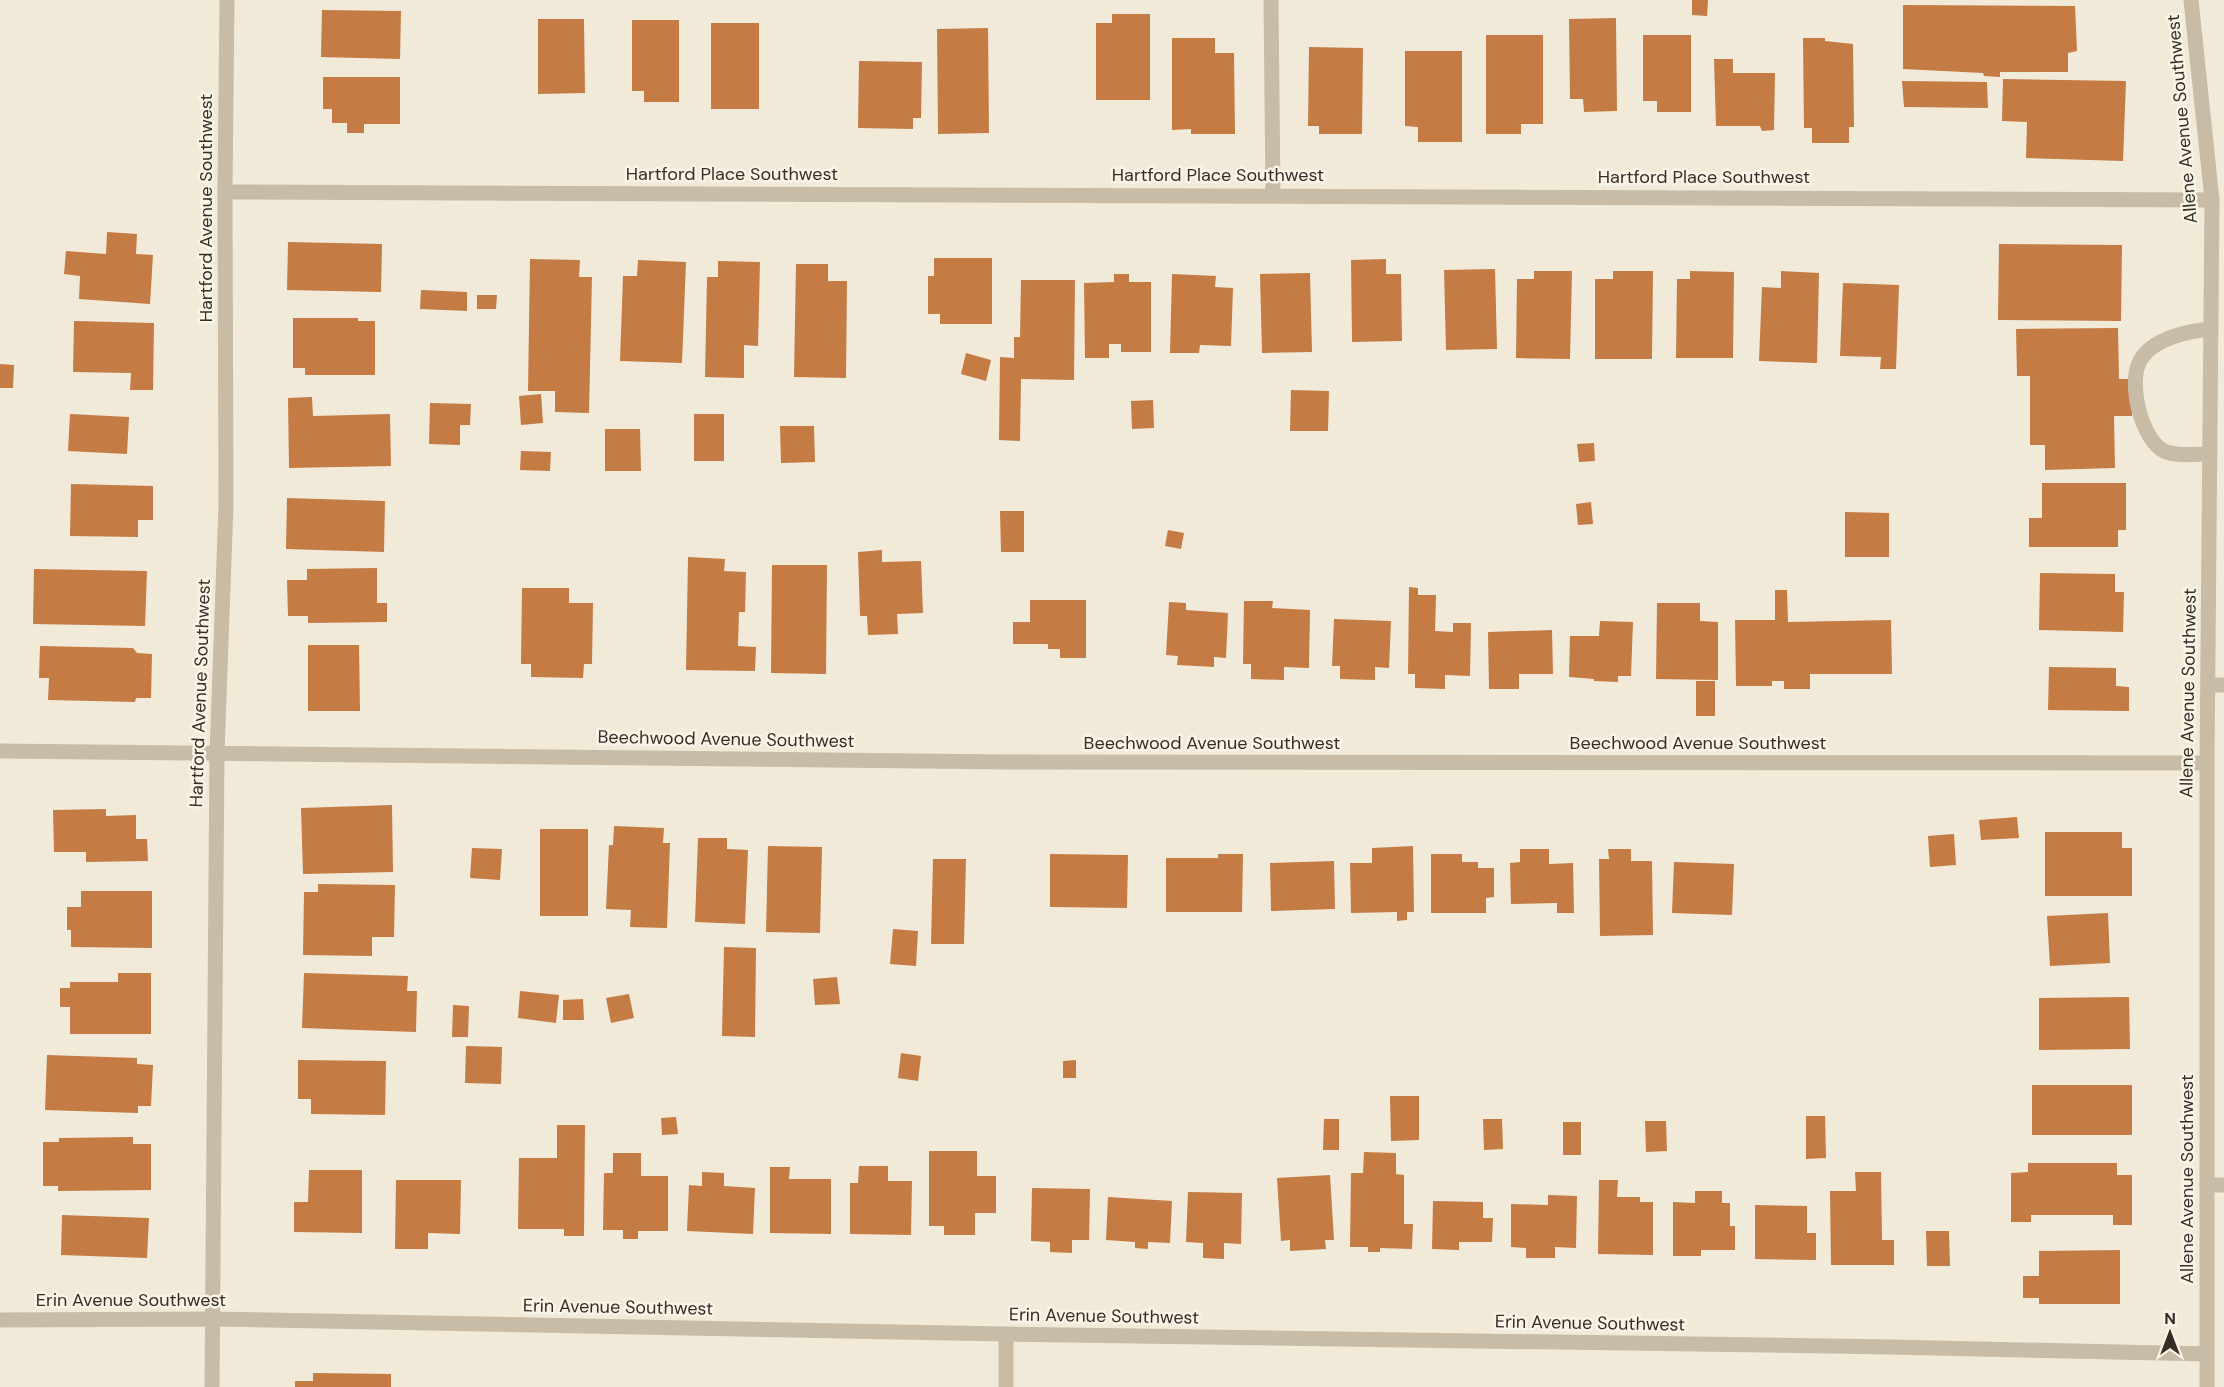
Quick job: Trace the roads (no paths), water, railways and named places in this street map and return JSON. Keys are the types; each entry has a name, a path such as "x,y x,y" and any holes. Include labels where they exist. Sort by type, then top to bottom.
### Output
{"street":[{"name":"Hartford Avenue Southwest","path":"212,1387 217,753 225,505 227,0"},
{"path":"1271,0 1273,195"},
{"name":"Allene Avenue Southwest","path":"2191,0 2212,200 2207,763 2207,1387"},
{"name":"Hartford Place Southwest","path":"225,192 2212,200"},
{"path":"2210,454 2170,453 2163,451 2150,438 2140,416 2137,373 2141,359 2157,345 2189,331 2211,329"},
{"path":"2208,685 2224,685"},
{"name":"Beechwood Avenue Southwest","path":"0,751 1030,762 2207,763"},
{"path":"2207,1185 2224,1185"},
{"name":"Erin Avenue Southwest","path":"0,1320 213,1319 2207,1354"},
{"path":"1006,1334 1006,1387"}]}
